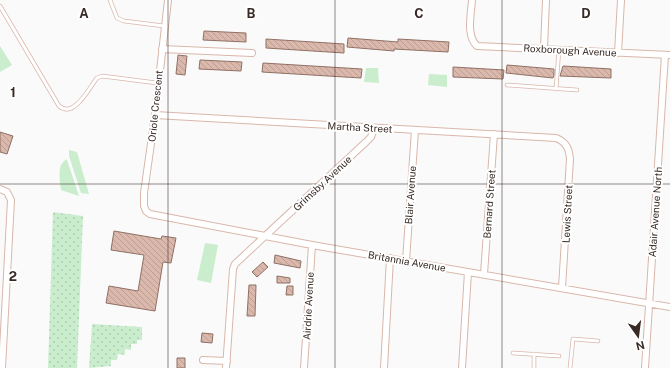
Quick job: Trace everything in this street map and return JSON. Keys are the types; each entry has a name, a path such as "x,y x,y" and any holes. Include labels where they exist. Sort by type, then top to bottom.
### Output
{"street":[{"name":"Oriole Crescent","path":"146,211 144,206 144,193 155,115 157,82 168,0"},
{"name":"Roxborough Avenue","path":"472,0 470,36 472,42 477,46 668,55"},
{"path":"544,48 546,0"},
{"path":"618,53 621,0"},
{"path":"162,49 252,54"},
{"name":"Adair Avenue North","path":"645,368 668,55"},
{"name":"Martha Street","path":"155,115 494,134 556,138 564,141"},
{"name":"Grimsby Avenue","path":"226,365 233,269 235,264 366,142 371,137 374,128"},
{"name":"Blair Avenue","path":"406,261 414,130"},
{"name":"Bernard Street","path":"484,274 494,134"},
{"name":"Lewis Street","path":"562,288 570,159 569,150 564,141"},
{"path":"0,189 9,194 11,200 2,368"},
{"name":"Britannia Avenue","path":"146,211 150,214 312,245 670,307"},
{"name":"Airdrie Avenue","path":"304,368 312,245"},
{"path":"384,368 390,258"},
{"path":"462,368 468,272"},
{"path":"203,360 226,365"}],"lane":[{"path":"110,0 117,18 124,21 164,26"},
{"path":"0,6 62,109 68,110 76,106 97,78 102,76 157,82"},
{"path":"556,89 559,50"},
{"path":"507,85 576,90"},
{"path":"570,368 573,339 598,340"},
{"path":"513,353 559,356"},
{"path":"534,354 534,368"}],"green space":[{"path":"0,46 12,65 0,72"},
{"path":"366,68 378,68 379,83 364,82"},
{"path":"429,74 447,75 447,87 428,85"},
{"path":"69,150 77,152 89,194 81,193 69,156"},
{"path":"67,159 79,196 61,190 60,169 61,165"},
{"path":"53,212 83,216 77,368 48,368"},
{"path":"205,243 218,245 211,283 197,280"},
{"path":"92,324 142,327 142,340 137,340 137,344 131,344 131,350 125,349 125,355 118,354 117,360 111,360 111,366 89,368"}],"building":[{"path":"204,31 246,33 246,42 203,40"},
{"path":"348,38 398,42 398,39 449,42 448,52 394,49 394,51 347,47"},
{"path":"266,39 344,44 344,53 266,48"},
{"path":"178,55 187,56 185,75 176,74"},
{"path":"200,60 242,62 241,71 199,69"},
{"path":"263,63 362,69 361,78 262,72"},
{"path":"507,65 554,69 554,75 553,78 506,73"},
{"path":"563,66 611,69 611,78 560,76"},
{"path":"453,67 504,70 503,79 453,77"},
{"path":"0,132 13,136 7,154 0,152"},
{"path":"114,231 161,239 162,236 176,238 171,263 163,262 155,311 106,303 109,286 138,291 144,255 111,250"},
{"path":"275,255 301,261 300,268 274,263"},
{"path":"263,262 268,267 257,277 252,272"},
{"path":"277,276 290,278 290,283 277,283"},
{"path":"249,285 256,285 255,316 247,316"},
{"path":"287,286 293,286 293,295 286,295"},
{"path":"202,333 213,334 212,343 201,342"},
{"path":"177,358 185,358 185,368 177,368"}]}
